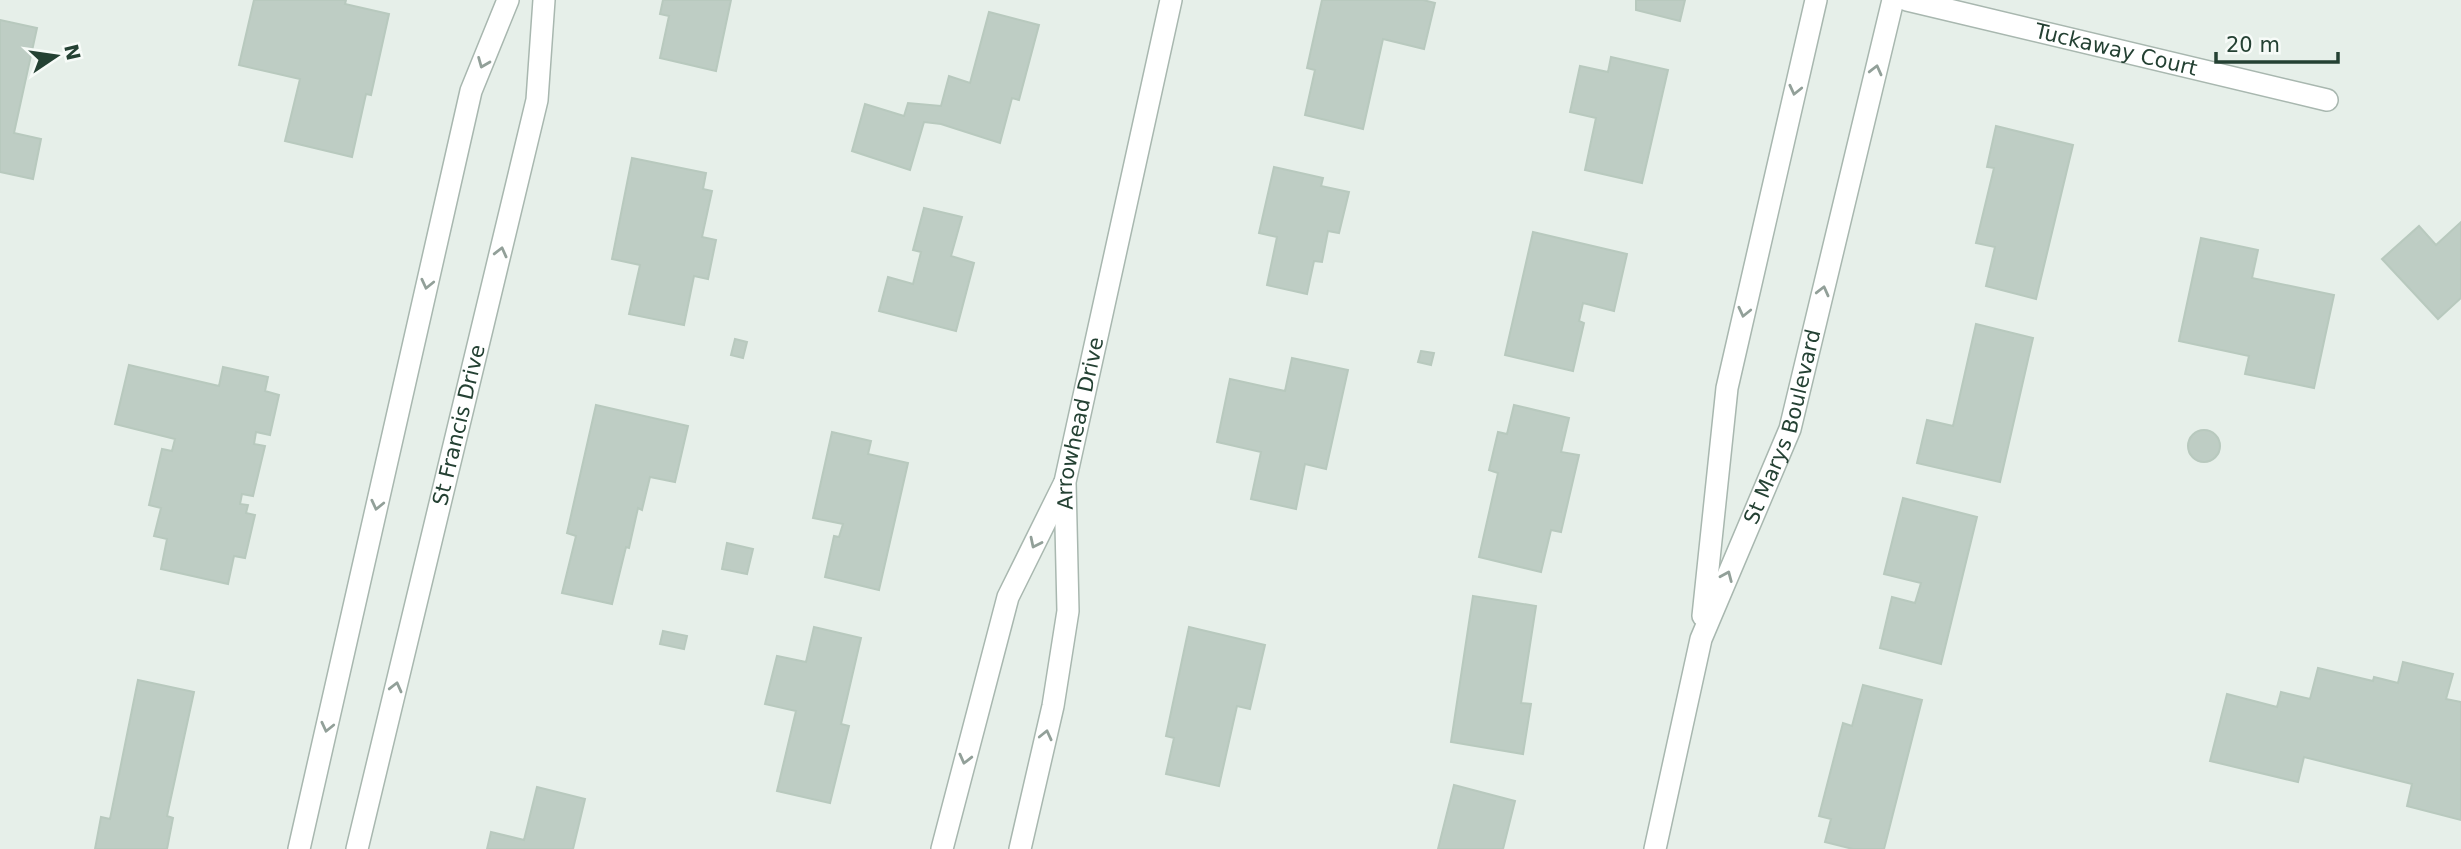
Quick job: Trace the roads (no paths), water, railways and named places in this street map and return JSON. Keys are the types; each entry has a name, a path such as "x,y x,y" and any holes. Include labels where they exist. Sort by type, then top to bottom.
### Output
{"street":[{"path":"299,849 471,90 508,0"},
{"name":"St Francis Drive","path":"357,849 537,100 544,0"},
{"name":"Arrowhead Drive","path":"1020,849 1053,706 1068,611 1065,482 1171,0"},
{"path":"1701,639 1727,388 1816,0"},
{"name":"St Marys Boulevard","path":"1655,849 1701,639 1790,429 1893,0"},
{"name":"Tuckaway Court","path":"1907,0 2327,100"},
{"path":"942,849 1008,597 1065,482"}]}
